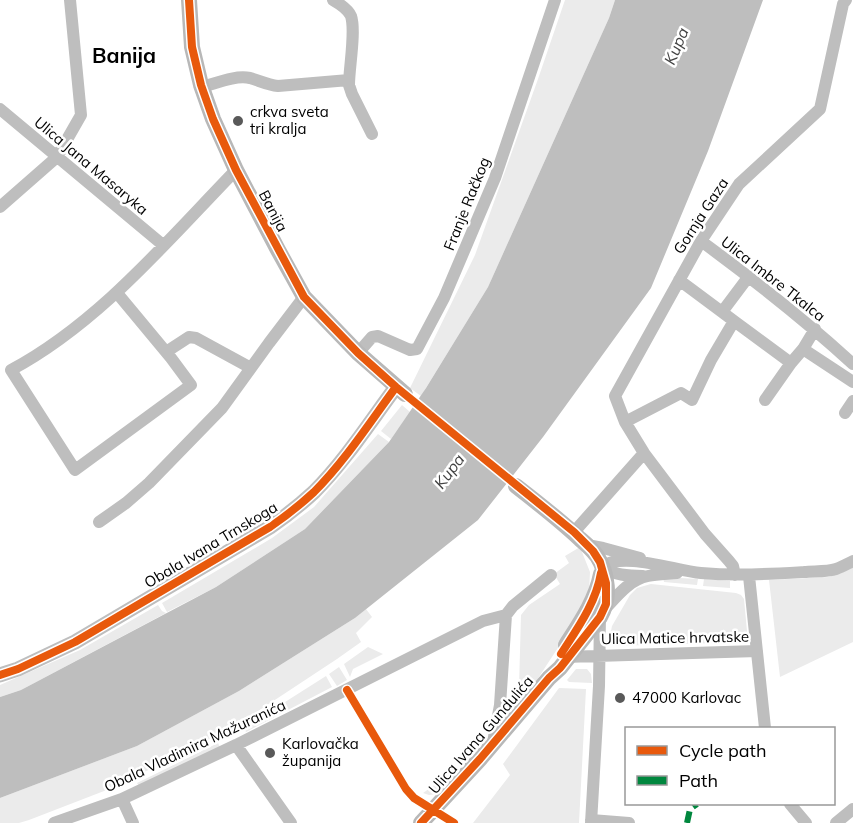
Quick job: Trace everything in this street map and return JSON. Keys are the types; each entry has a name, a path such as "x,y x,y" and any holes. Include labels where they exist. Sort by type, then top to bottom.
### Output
{"main road":[{"name":"Banija","path":"189,0 192,47 213,119 236,170 304,297 358,353 400,390"},
{"path":"516,486 574,532 597,556 600,574 604,576 607,591 602,613"},
{"name":"Ulica Ivana Gundulića","path":"564,658 595,593 600,574"},
{"name":"Ulica Ivana Gundulića","path":"421,823 493,744 602,613"}],"street":[{"path":"0,207 57,157 81,115 70,0"},
{"path":"333,0 341,4 350,14 353,27 349,80 352,94 372,134"},
{"name":"Franje Račkog","path":"358,353 372,337 378,336 410,350 417,349 444,298 495,178 555,0"},
{"name":"Gornja Gaza","path":"625,422 615,396 701,241 739,184 820,109 843,4 846,0"},
{"path":"202,87 242,77 278,86 349,80"},
{"name":"Ulica Jana Masaryka","path":"0,109 163,246"},
{"path":"117,293 191,386 75,470 5,373 34,358 85,321 117,293 236,170"},
{"name":"Ulica Imbre Tkalca","path":"701,241 815,329 853,364"},
{"path":"722,312 749,276"},
{"path":"679,280 791,363"},
{"path":"99,522 149,483 222,408 304,297"},
{"path":"734,321 711,360 692,400 681,393 625,422 644,453 705,534 733,566 735,575"},
{"path":"765,400 815,329"},
{"path":"166,352 189,337 196,338 251,368"},
{"path":"803,349 853,382"},
{"name":"Obala Ivana Trnskoga","path":"0,675 75,642 270,527 314,492 400,390"},
{"path":"845,413 853,400"},
{"path":"574,532 644,453"},
{"path":"587,545 625,553 652,564"},
{"path":"600,574 608,563 616,562 749,576 834,570 853,561"},
{"path":"600,574 646,576 686,571"},
{"path":"506,615 520,600 551,575"},
{"path":"629,823 591,821 599,655 602,613 620,592 646,576"},
{"path":"749,576 765,727"},
{"name":"Obala Vladimira Mažuranića","path":"54,823 122,799 236,746 483,621 506,615"},
{"name":"Ulica Ivana Gundulića","path":"493,744 500,705 506,615"},
{"path":"491,619 497,621 504,630"},
{"name":"Ulica Matice hrvatske","path":"564,658 757,651"},
{"path":"500,705 506,712 517,716"},
{"path":"236,746 291,823"},
{"path":"122,799 133,823"},
{"path":"791,805 806,823"},
{"path":"836,823 853,809"}],"shaded area":[{"path":"565,0 615,0 488,287 421,396 410,388 475,255"},
{"path":"402,405 410,412 391,439 381,431"},
{"path":"378,434 389,442 305,529 216,587 167,612 162,603 272,538 314,507"},
{"path":"580,547 590,572 589,592 582,611 531,689 511,710 504,705 519,687 521,615 529,605 560,584 554,574 569,563 565,556"},
{"path":"853,567 853,642 780,677 769,580 829,577"},
{"path":"663,577 698,579 697,585 664,582"},
{"path":"704,579 730,581 730,588 703,586"},
{"path":"651,584 741,595 744,599 748,642 613,646 610,636 612,626 630,595 637,588"},
{"path":"158,605 166,613 21,690 0,697 0,685 80,650"},
{"path":"366,609 372,617 356,633 361,642 237,725 117,786 29,820 19,823 0,823 0,798 137,746 239,691"},
{"path":"368,647 383,654 353,669 350,677 344,664"},
{"path":"339,667 347,680 337,686 329,674"},
{"path":"576,669 587,669 591,674 592,683 569,682 567,680"},
{"path":"326,676 332,687 246,732 244,728"},
{"path":"559,688 586,689 579,823 473,823 510,775 503,764"},
{"path":"218,743 220,747 139,786 137,783"},
{"path":"456,770 437,794 423,793"}],"water":[{"name":"Kupa","path":"615,0 763,0 708,151 651,288 543,437 478,520 355,618 239,691 137,746 0,798 0,697 21,690 216,587 305,529 389,442 426,388 488,287"}],"marked path":[{"path":"687,823 690,809 696,805"}],"cycle path":[{"path":"189,0 192,47 201,85 213,119 236,170 304,297 358,353 396,387 574,532 593,551 600,562 606,583 606,604 600,617 560,668 421,823"},
{"path":"0,675 75,642 282,519 309,497 325,480 396,387"},
{"path":"561,654 595,595 601,573"},
{"path":"347,690 406,789 414,798 454,823"}],"place":[{"name":"crkva sveta tri kralja","path":"238,121"},
{"name":"47000 Karlovac","path":"620,698"},
{"name":"Karlovačka županija","path":"270,753"}],"district":[{"name":"Banija","path":"124,56"}]}
